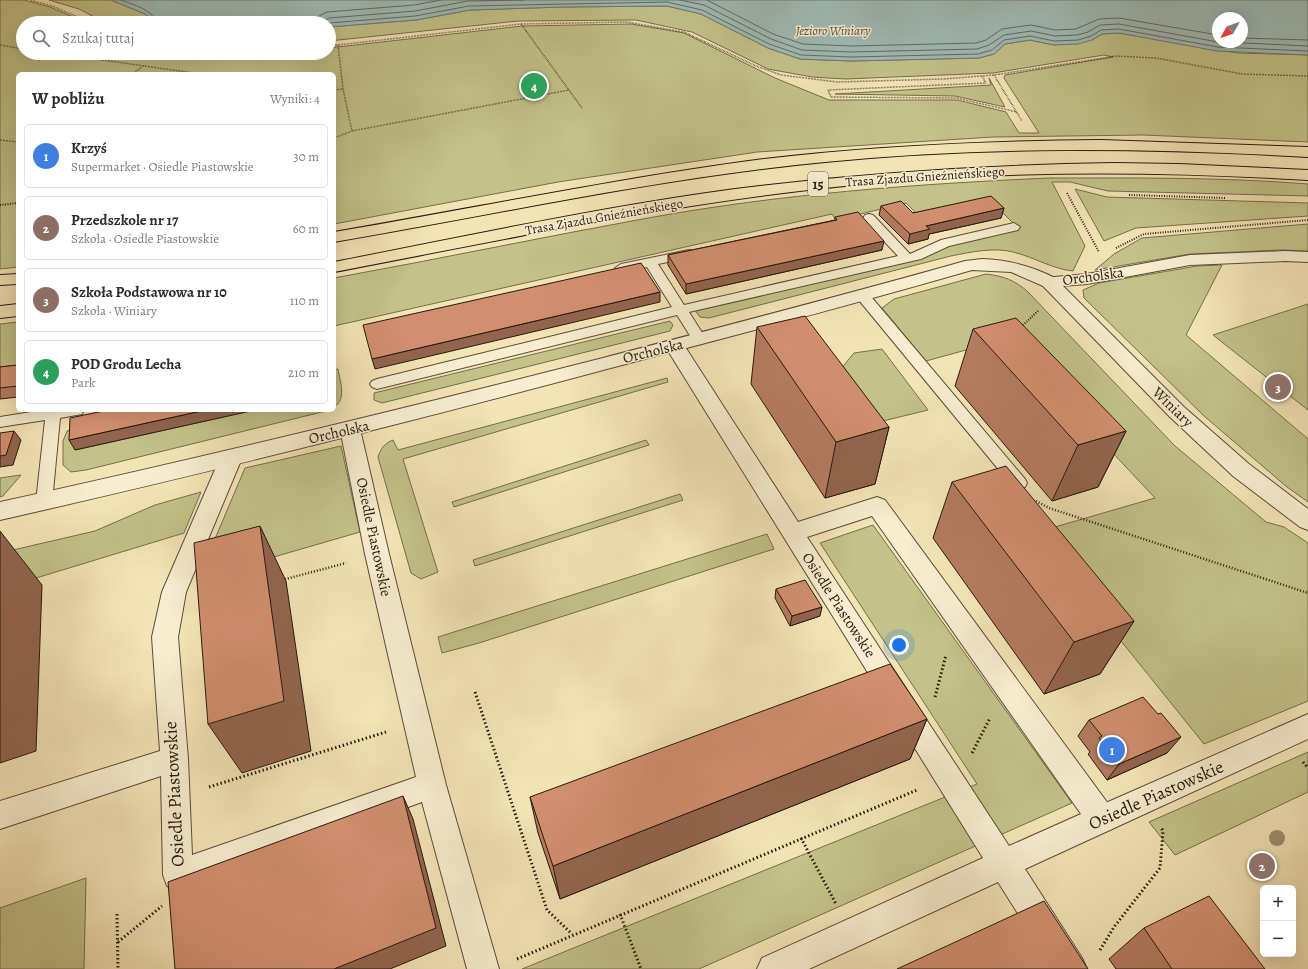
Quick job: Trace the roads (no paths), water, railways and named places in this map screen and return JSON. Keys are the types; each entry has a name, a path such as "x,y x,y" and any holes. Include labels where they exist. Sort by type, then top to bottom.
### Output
{"main road":[{"name":"Trasa Zjazdu Gnieźnieńskiego","path":"336,237 648,180 760,164 855,155 979,147 1101,145 1178,146 1308,152"},
{"name":"Trasa Zjazdu Gnieźnieńskiego","path":"336,267 670,204 791,187 873,178 1003,170 1075,168 1216,170 1308,175"},
{"path":"0,280 16,279"},
{"path":"0,312 16,310"}],"street":[{"name":"Orcholska","path":"0,511 44,502 350,429 699,340 971,265 1008,265 1031,272 1054,287 1087,279 1190,260 1285,256 1308,257"},
{"name":"Winiary","path":"1054,287 1177,412 1241,470 1308,521"},
{"name":"Osiedle Piastowskie","path":"675,346 792,533 925,738 1071,969"},
{"name":"Osiedle Piastowskie","path":"350,429 377,554 432,785 483,969"},
{"name":"Osiedle Piastowskie","path":"231,458 174,592 165,637 174,759 178,875 432,785"},
{"path":"792,533 877,506 955,618 1102,819"},
{"name":"Osiedle Piastowskie","path":"773,969 1308,726"},
{"path":"0,815 174,759"}],"lane":[{"path":"869,218 907,258"},
{"path":"377,384 679,310 917,256 945,243 1014,227"},
{"path":"611,271 703,250"},
{"path":"650,262 699,340"},
{"path":"863,296 1031,498"},
{"path":"0,422 67,412"},
{"path":"44,502 53,415"}],"water":[{"name":"Jezioro Winiary","path":"111,0 1308,0 1308,55 1217,51 1119,33 1102,34 1092,40 1078,44 1054,45 1030,40 1005,44 994,54 979,58 851,61 800,59 768,48 701,14 667,6 470,10 416,20 336,26 336,16 147,16"}],"place":[{"name":"POD Grodu Lecha","path":"534,86"},
{"name":"Szkoła Podstawowa nr 10","path":"1278,387"},
{"name":"Krzyś","path":"1112,750"},
{"name":"Przedszkole nr 17","path":"1262,866"}]}
